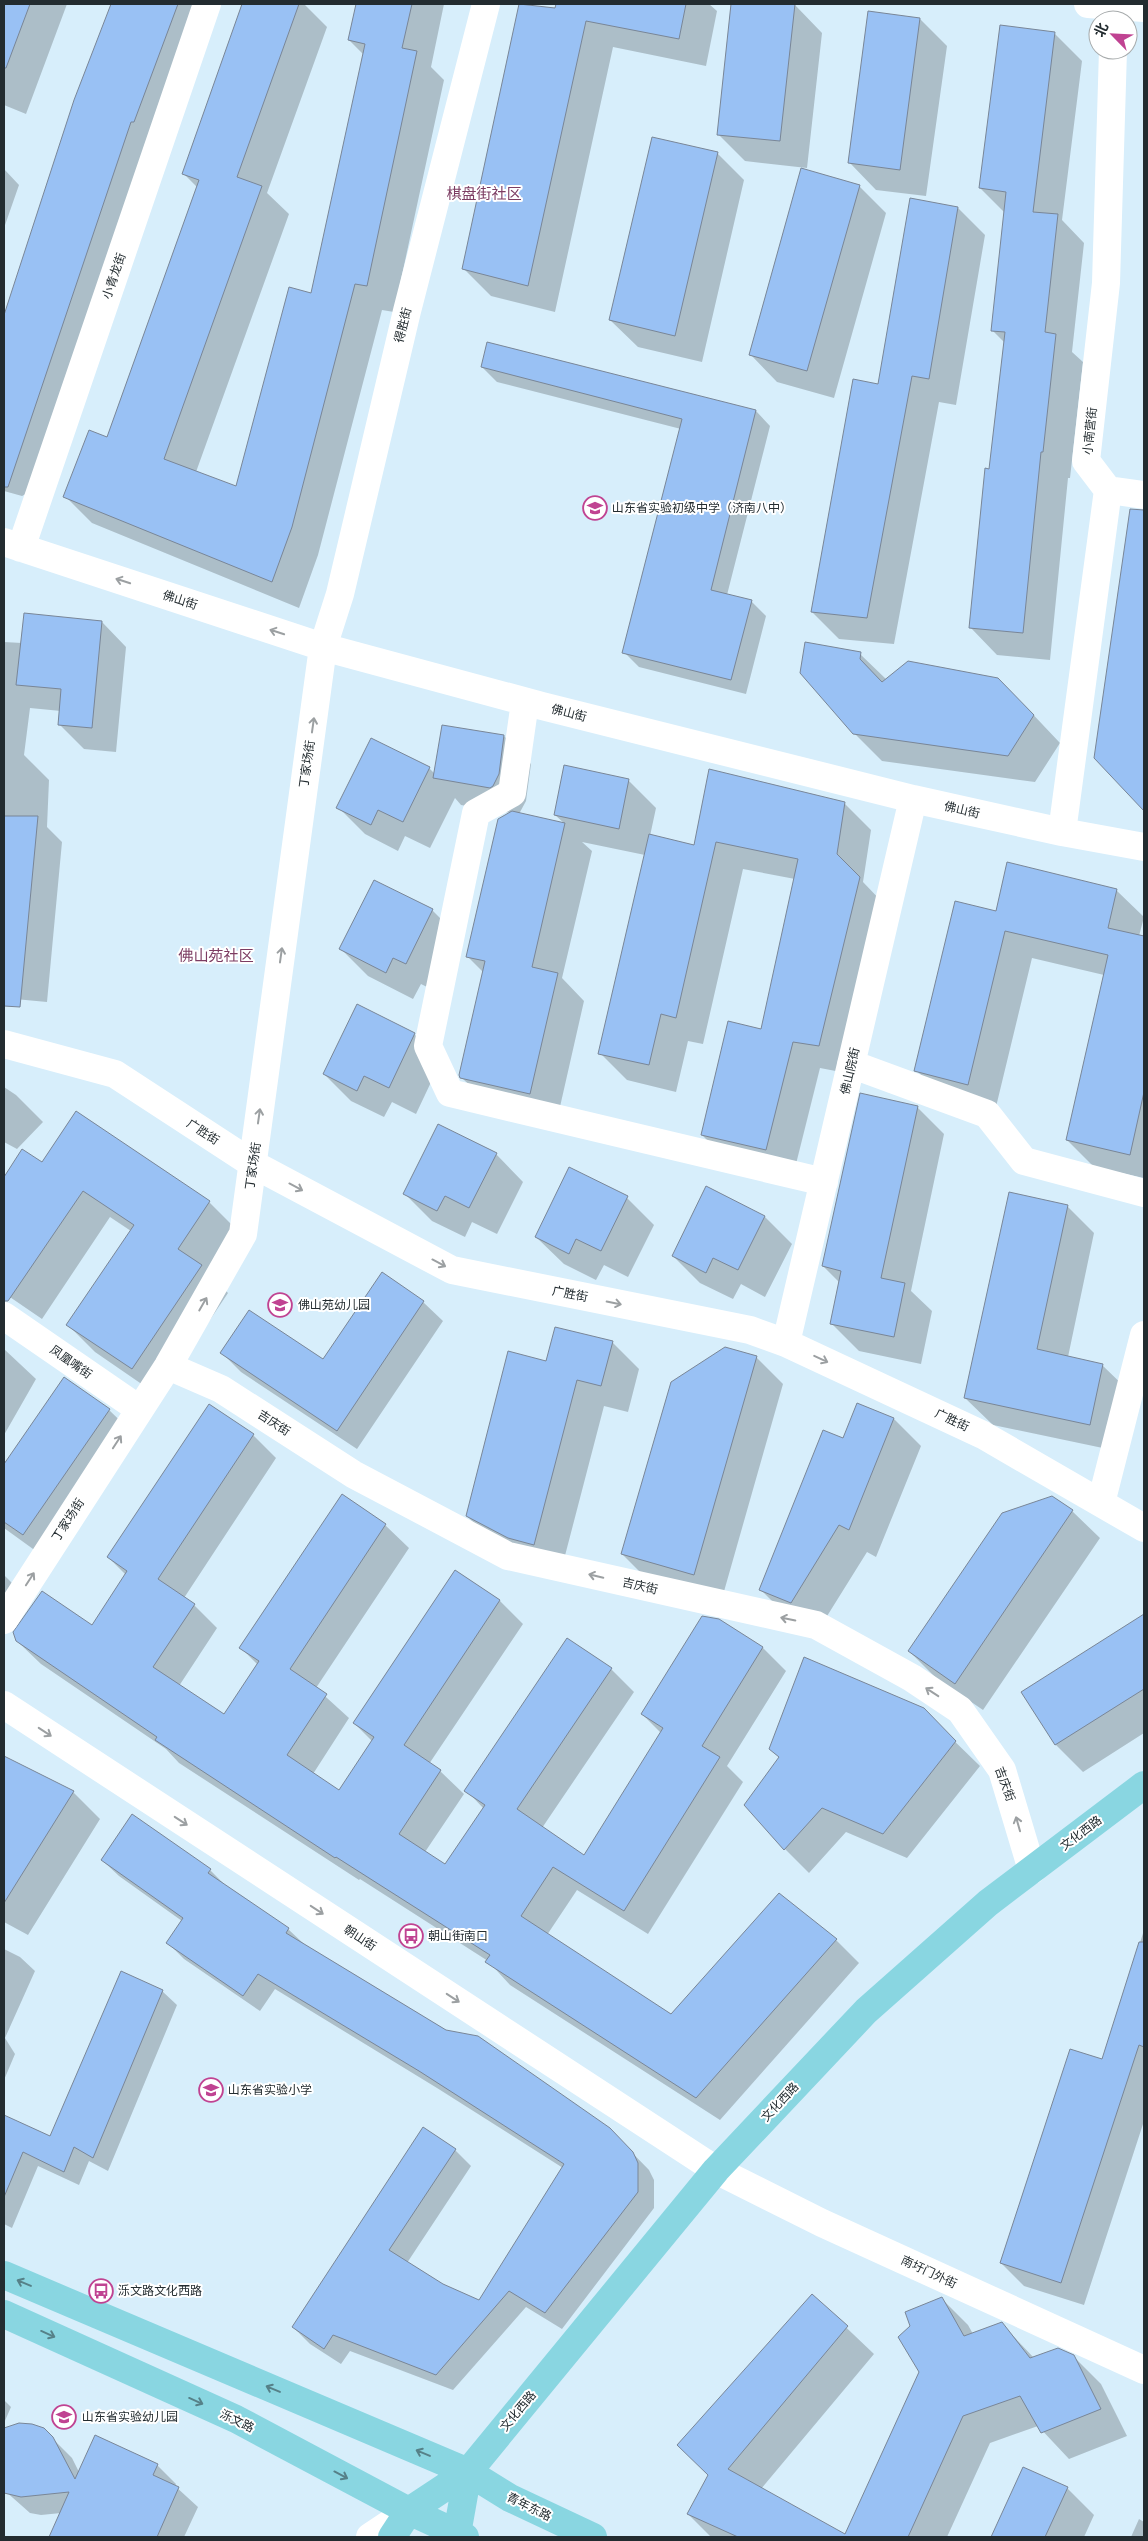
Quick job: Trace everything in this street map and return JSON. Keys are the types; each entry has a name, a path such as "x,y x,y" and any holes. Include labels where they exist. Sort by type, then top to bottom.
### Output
{"main road":[{"name":"文化西路","path":"392,2537 409,2511 468,2472 716,2170 866,2011 988,1903 1144,1785"},
{"path":"4,2275 468,2472"},
{"name":"泺文路","path":"4,2314 236,2420 459,2536"},
{"name":"文化西路","path":"459,2536 468,2472"},
{"name":"青年东路","path":"468,2472 510,2498 593,2537"}],"street":[{"name":"小青龙街","path":"13,545 207,4"},
{"name":"得胜街","path":"324,647 340,594 406,311 486,4"},
{"path":"1105,10 1144,8"},
{"name":"小南营街","path":"1108,490 1086,461 1106,283 1113,60"},
{"path":"1062,832 1108,490 1144,495"},
{"name":"佛山街","path":"13,545 324,647 525,702 913,799 1062,832 1144,847"},
{"name":"丁家场街","path":"4,1620 168,1366 243,1234 324,647"},
{"path":"525,702 512,793 476,813 428,1046 450,1093 824,1182"},
{"name":"佛山院街","path":"786,1343 913,799"},
{"name":"广胜街","path":"4,1044 115,1074 253,1164 452,1270 750,1330 786,1343 983,1434 1144,1528"},
{"path":"851,1064 987,1114 1024,1160 1144,1193"},
{"name":"凤凰嘴街","path":"4,1316 139,1409"},
{"path":"1101,1502 1144,1334"},
{"name":"吉庆街","path":"168,1366 221,1388 353,1474 508,1556 816,1625 912,1678 960,1710 1002,1770 1032,1870"},
{"name":"朝山街","path":"4,1705 716,2170"},
{"name":"南圩门外街","path":"716,2170 822,2223 1144,2370"},
{"path":"370,2537 409,2511"}],"building":[{"path":"4,4 30,4 6,68 4,68"},
{"path":"111,4 178,4 134,122 131,122 8,487 4,487 4,315 74,100"},
{"path":"242,4 299,4 237,177 262,186 164,459 236,486 289,287 311,293 365,44 348,40 356,4 412,4 402,48 417,51 367,286 355,284 292,527 272,582 63,497 89,430 107,437 199,180 182,174"},
{"path":"519,4 555,8 556,4 686,4 679,39 586,21 528,286 462,269"},
{"path":"731,4 795,4 780,141 717,135"},
{"path":"868,11 920,18 900,170 848,163"},
{"path":"1000,25 1055,32 1033,212 1058,214 1045,332 1056,334 1043,452 1041,452 1023,633 969,628 985,468 989,469 1005,332 991,331 1006,192 979,188"},
{"path":"652,137 718,152 675,336 609,320"},
{"path":"801,168 860,185 807,371 749,355"},
{"path":"910,198 958,207 929,379 912,376 867,618 811,612 853,379 878,384"},
{"path":"487,342 756,410 711,590 752,600 731,680 622,653 682,419 481,367"},
{"path":"1130,509 1144,510 1144,811 1094,758"},
{"path":"24,613 102,621 92,728 58,725 61,689 16,685"},
{"path":"805,642 861,652 860,659 882,682 908,661 998,678 1034,715 1008,756 853,734 800,673"},
{"path":"442,725 504,735 499,774 493,786 490,788 433,778"},
{"path":"371,738 430,767 403,822 378,810 371,825 336,808"},
{"path":"564,765 629,779 619,829 554,815"},
{"path":"709,769 845,802 837,854 860,877 819,1046 793,1042 766,1150 701,1135 728,1021 761,1029 798,859 716,842 676,1018 661,1014 649,1065 598,1054 649,834 694,845"},
{"path":"512,811 565,823 532,967 558,973 530,1094 460,1078 459,1075 485,961 466,957 498,819"},
{"path":"4,816 38,816 20,1007 4,1006"},
{"path":"1007,862 1117,889 1108,928 1144,936 1144,1092 1130,1155 1066,1140 1108,955 1005,931 968,1085 914,1071 955,901 996,911"},
{"path":"374,880 433,909 406,964 393,958 386,973 339,949"},
{"path":"357,1004 415,1033 389,1088 364,1076 357,1091 323,1074"},
{"path":"860,1093 918,1106 881,1278 905,1283 894,1337 830,1324 841,1271 822,1266"},
{"path":"76,1111 210,1201 178,1249 202,1265 132,1369 66,1325 134,1225 83,1191 8,1301 4,1301 4,1177 22,1149 42,1162"},
{"path":"438,1124 497,1153 469,1208 445,1196 437,1211 403,1194"},
{"path":"569,1167 628,1196 601,1251 576,1239 569,1254 535,1237"},
{"path":"706,1186 765,1216 738,1270 713,1258 706,1273 672,1256"},
{"path":"1009,1192 1068,1205 1037,1349 1103,1364 1090,1425 964,1398"},
{"path":"382,1272 424,1301 337,1431 220,1353 249,1310 323,1359"},
{"path":"555,1327 613,1341 601,1386 577,1380 534,1545 508,1538 466,1516 508,1351 546,1361"},
{"path":"725,1347 757,1356 694,1575 621,1554 671,1382"},
{"path":"64,1377 110,1409 23,1535 4,1522 4,1464"},
{"path":"857,1403 894,1418 849,1530 839,1525 791,1603 759,1590 823,1430 843,1438"},
{"path":"209,1404 254,1434 158,1579 195,1604 153,1667 224,1714 259,1661 239,1648 342,1494 386,1524 290,1669 327,1694 287,1755 339,1790 374,1737 353,1723 455,1570 500,1600 404,1745 441,1770 399,1834 445,1864 485,1805 464,1791 567,1638 612,1668 517,1809 584,1855 663,1728 641,1714 702,1616 719,1619 763,1647 702,1746 720,1757 624,1911 553,1867 521,1916 671,2014 779,1893 837,1939 696,2098 485,1962 490,1955 335,1858 155,1740 157,1737 16,1641 13,1632 42,1591 92,1625 127,1571 107,1557"},
{"path":"1052,1496 1073,1510 955,1684 908,1651 1002,1513"},
{"path":"1144,1614 1144,1689 1055,1745 1021,1692"},
{"path":"804,1657 924,1708 956,1741 883,1834 822,1808 784,1850 744,1805 779,1757 769,1749"},
{"path":"4,1756 74,1791 4,1903"},
{"path":"132,1814 211,1869 208,1873 289,1928 286,1933 446,2030 478,2036 610,2128 633,2152 638,2163 638,2192 545,2313 509,2291 436,2375 333,2335 324,2349 292,2327 423,2127 456,2149 389,2250 443,2284 479,2300 564,2164 419,2071 258,1974 243,1996 166,1943 183,1918 101,1860"},
{"path":"1139,1942 1144,1942 1144,2047 1139,2045 1061,2283 1000,2263 1070,2049 1102,2059"},
{"path":"121,1971 163,1990 93,2158 74,2147 64,2172 23,2152 4,2197 4,2115 50,2136"},
{"path":"812,2294 848,2326 728,2469 845,2534 919,2372 898,2337 910,2326 905,2312 942,2297 964,2336 1002,2322 1030,2358 1058,2348 1074,2355 1101,2409 1041,2433 1020,2396 963,2416 908,2537 738,2537 687,2514 708,2475 677,2445"},
{"path":"19,2423 32,2424 44,2428 53,2437 75,2479 95,2435 158,2464 153,2475 179,2487 157,2537 49,2537 69,2492 21,2497 4,2493 4,2428"},
{"path":"1023,2467 1068,2487 1045,2537 991,2537"}],"place":[{"name":"山东省实验初级中学（济南八中）","path":"595,508"},
{"name":"佛山苑幼儿园","path":"280,1305"},
{"name":"朝山街南口","path":"411,1936"},
{"name":"山东省实验小学","path":"211,2090"},
{"name":"泺文路文化西路","path":"101,2291"},
{"name":"山东省实验幼儿园","path":"64,2417"}],"district":[{"name":"棋盘街社区","path":"484,194"},
{"name":"佛山苑社区","path":"216,956"}]}
